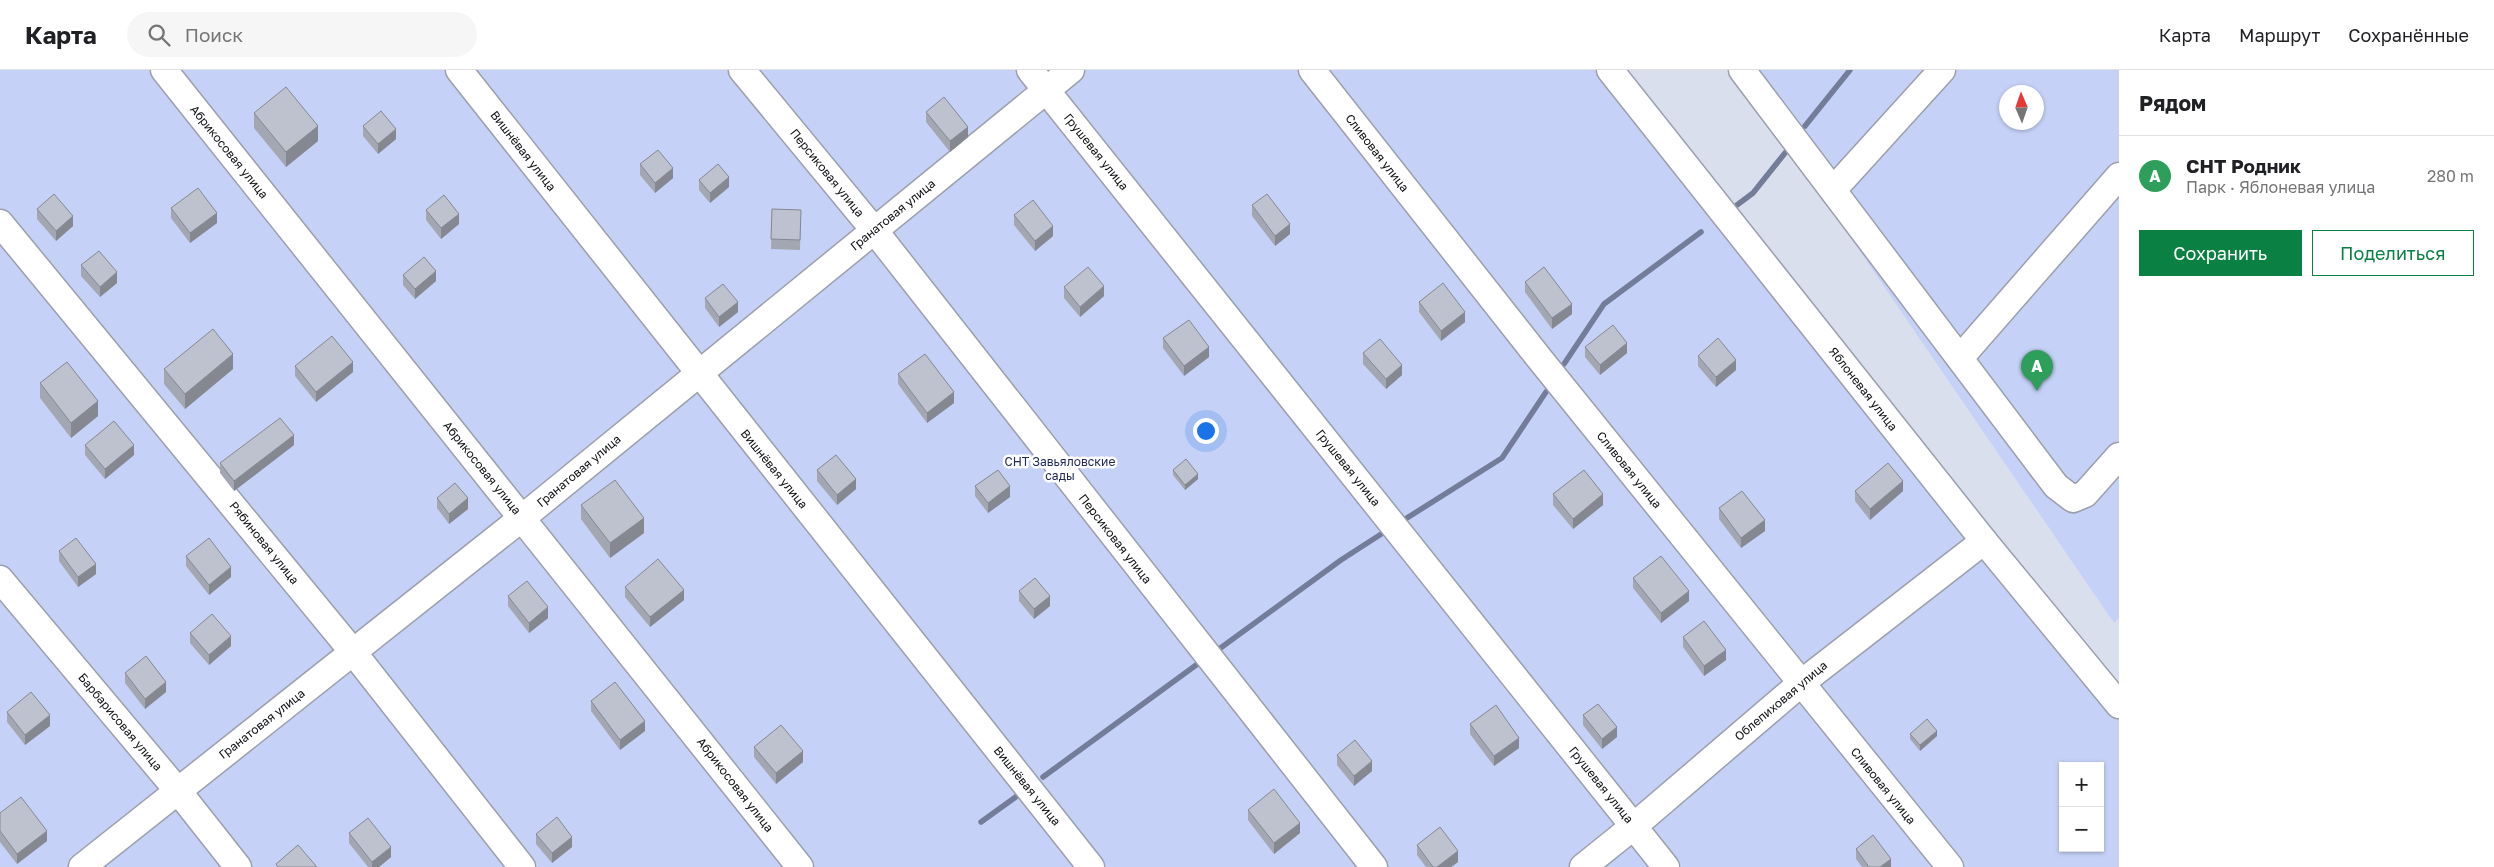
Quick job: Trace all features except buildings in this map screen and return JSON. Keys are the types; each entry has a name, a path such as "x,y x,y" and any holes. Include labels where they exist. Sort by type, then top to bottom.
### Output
{"street":[{"name":"Абрикосовая улица","path":"164,70 800,867"},
{"name":"Вишнёвая улица","path":"459,70 697,373 1091,867"},
{"name":"Персиковая улица","path":"742,70 874,230 1374,867"},
{"name":"Грушевая улица","path":"1030,70 1666,867"},
{"name":"Гранатовая улица","path":"82,867 522,518 697,373 1071,70"},
{"name":"Сливовая улица","path":"1312,70 1539,358 1800,684 1950,867"},
{"name":"Яблоневая улица","path":"1610,70 1984,541 2119,705"},
{"path":"1742,70 2056,486 2073,499 2086,494 2119,456"},
{"path":"1834,190 1942,70"},
{"path":"1960,358 2119,176"},
{"name":"Рябиновая улица","path":"0,223 353,652 522,867"},
{"name":"Облепиховая улица","path":"1582,867 1634,826 1800,684 1984,541"},
{"name":"Барбарисовая улица","path":"0,579 178,791 238,867"}],"green space":[{"name":"СНТ Завьяловские сады","path":"0,70 1624,70 2119,694 2119,867 0,867"},
{"path":"1728,70 2119,70 2119,618 2114,623 1801,165"}],"waterway":[{"path":"1805,126 1850,70"},
{"path":"1737,205 1753,193 1785,153"},
{"path":"1564,364 1604,304 1701,232"},
{"path":"1399,523 1502,458 1546,392"},
{"path":"1215,652 1341,560 1389,529"},
{"path":"1043,777 1203,660"},
{"path":"981,822 1017,796"}],"place":[{"name":"СНТ Родник","path":"2037,391"}]}
